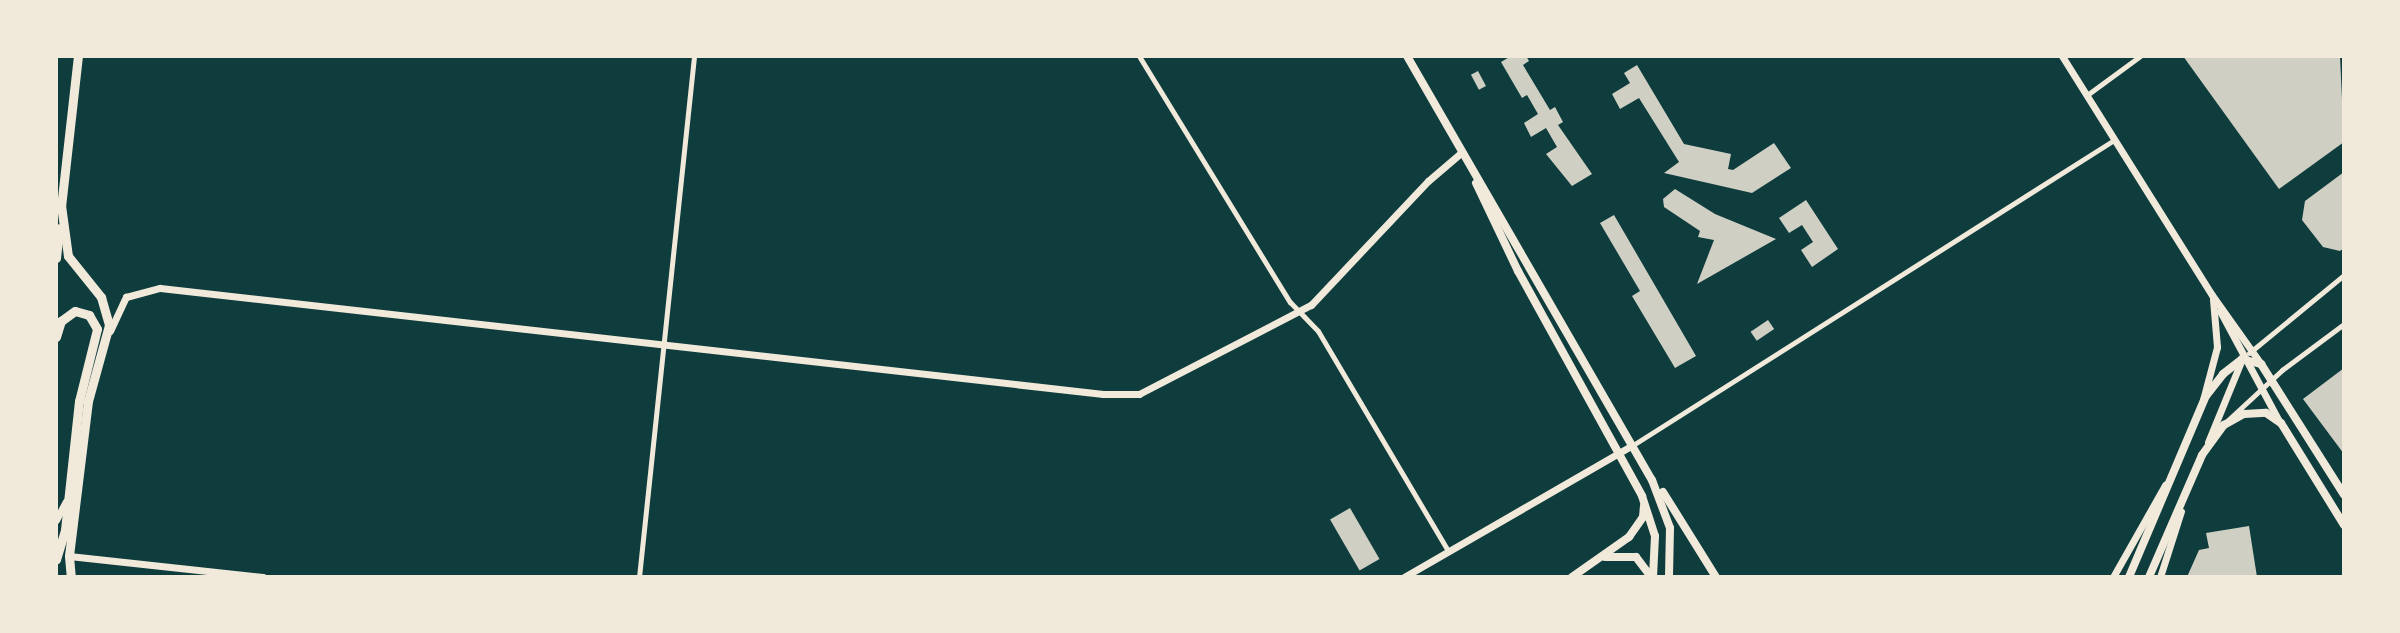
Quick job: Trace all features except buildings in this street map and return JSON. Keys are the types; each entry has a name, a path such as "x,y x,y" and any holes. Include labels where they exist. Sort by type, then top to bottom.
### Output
{"main road":[{"path":"56,258 78,56"},
{"path":"1407,56 1633,445 1716,577"},
{"path":"1462,152 1518,271 1621,452 1642,496 1655,536 1652,577"},
{"path":"61,205 68,256 106,307 108,338 88,401 69,556 71,577"},
{"path":"56,337 61,321 75,312 89,315 97,329 79,401 69,494 56,560"},
{"path":"2129,577 2201,406 2223,374 2242,359 2261,364 2344,495"},
{"path":"2149,577 2202,455 2224,425 2259,411 2280,424 2344,525"},
{"path":"1633,445 1669,522 1669,577"},
{"path":"1573,577 1639,526 1644,512 1642,496"},
{"path":"1580,577 1596,561 1631,555 1641,560 1652,577"}],"street":[{"path":"639,577 694,56"},
{"path":"1139,56 1299,311 1318,331 1448,551"},
{"path":"2062,56 2212,295 2261,364"},
{"path":"2087,95 2140,56"},
{"path":"1404,577 1633,445 2114,140"},
{"path":"108,338 126,297 160,288 1129,394 1156,388 1314,301 1427,181 1462,152"},
{"path":"2242,359 2344,275"},
{"path":"2212,295 2242,359 2280,424"},
{"path":"2201,406 2217,347 2212,295"},
{"path":"2224,425 2260,389 2344,324"},
{"path":"2202,455 2242,359 2244,340"},
{"path":"2113,577 2175,470"},
{"path":"2160,577 2191,481"},
{"path":"56,520 69,494"},
{"path":"69,556 262,577"}]}
